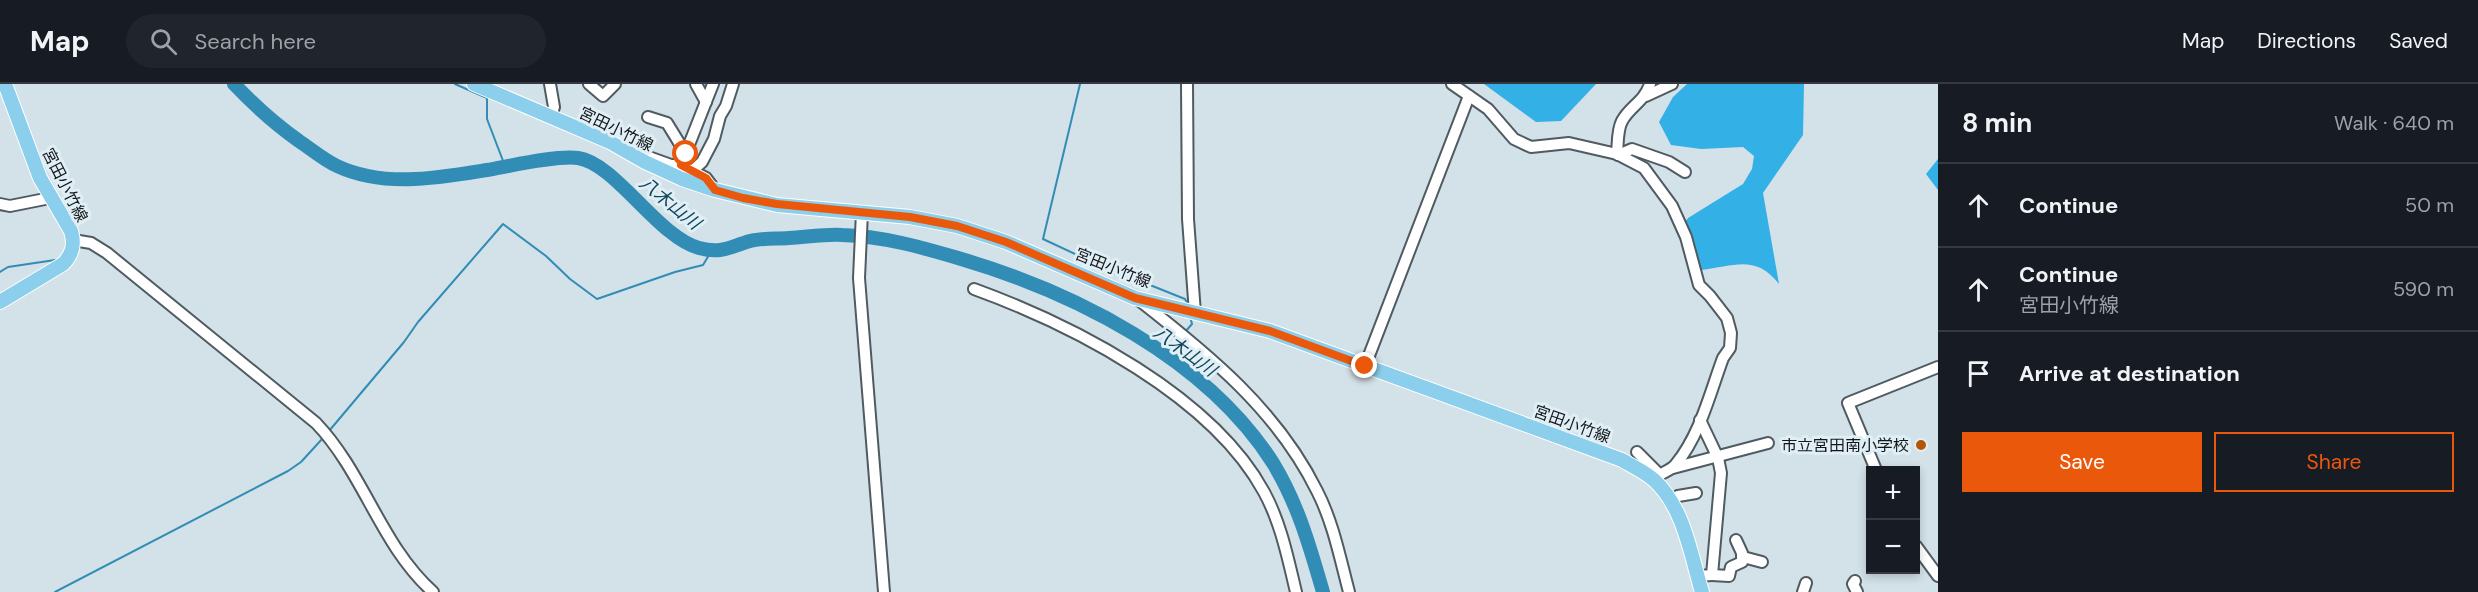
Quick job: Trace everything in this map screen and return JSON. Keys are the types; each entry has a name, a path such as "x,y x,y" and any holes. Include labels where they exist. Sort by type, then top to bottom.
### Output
{"main road":[{"name":"宮田小竹線","path":"0,302 63,264 70,257 73,240 71,231 40,178 5,84"},
{"name":"宮田小竹線","path":"474,84 551,116 682,179 715,190 777,204 862,218 910,217 957,226 1006,242 1135,298 1270,331 1622,460 1656,477 1680,522 1702,592"}],"street":[{"path":"550,84 554,107 551,116"},
{"path":"589,84 603,96 615,84"},
{"path":"696,84 706,102"},
{"path":"681,165 713,84"},
{"path":"692,171 702,162 714,139 720,116 734,84"},
{"path":"1187,84 1188,219 1195,313"},
{"path":"1452,84 1488,109 1514,139 1531,147 1569,143 1618,154 1644,168 1672,206 1686,237 1699,285 1727,318 1731,333 1730,348 1723,358 1695,434 1672,468"},
{"path":"1646,96 1650,84"},
{"path":"1618,154 1619,126 1623,118 1646,96 1672,84"},
{"path":"1365,366 1469,96"},
{"path":"648,117 667,123 686,154"},
{"path":"1618,154 1632,149 1669,162 1685,172"},
{"path":"624,150 638,152 671,165 681,165 706,178 715,190"},
{"path":"0,204 10,206 50,198"},
{"path":"862,218 859,278 884,592"},
{"path":"73,240 91,243 107,253 316,423 330,437 406,565 433,592"},
{"path":"974,289 1062,326 1194,407 1242,457 1265,493 1283,540 1296,592"},
{"path":"1135,298 1199,347 1240,385 1256,401 1300,459 1318,493 1330,525 1349,592"},
{"path":"1874,466 1848,403 1938,367"},
{"path":"1700,420 1717,455 1721,473 1712,575"},
{"path":"1637,452 1656,477 1672,468 1768,442"},
{"path":"1670,501 1696,493"},
{"path":"1697,576 1729,576 1731,567 1742,562 1743,557 1736,540"},
{"path":"1920,551 1938,576"},
{"path":"1743,557 1762,562"}],"shaded area":[{"path":"1484,84 1596,84 1561,121 1536,122"},
{"path":"1687,84 1804,84 1803,135 1763,193 1779,284 1762,269 1753,265 1744,264 1701,270 1686,257 1679,230 1688,218 1743,184 1752,169 1754,156 1743,147 1701,149 1671,145 1659,122 1673,97"},
{"path":"1938,159 1938,190 1926,174"}],"waterway":[{"name":"八木山川","path":"234,84 290,135 327,161 355,173 392,179 430,178 546,159 578,158 592,163 607,173 668,230 699,248 720,250 755,240 823,235 871,237 930,250 1002,272 1091,310 1134,334 1174,361 1212,391 1245,425 1273,463 1290,494 1323,592"},
{"path":"455,84 487,98 487,119 505,166"},
{"path":"1080,84 1043,239 1105,268 1106,272 1135,279 1185,299 1188,305"},
{"path":"329,431 404,342 418,322 503,224 546,256 570,279 597,299 675,272 703,265 712,250"},
{"path":"0,272 8,267 55,260"},
{"path":"1185,332 1192,324 1190,316"},
{"path":"1172,362 1180,339"},
{"path":"55,592 288,471 301,462 323,438"}],"place":[{"name":"市立宮田南小学校","path":"1921,445"}],"route":[{"path":"686,154 681,165 706,178 715,190 777,204 910,217 957,226 1006,242 1135,298 1270,331 1365,366"}]}
